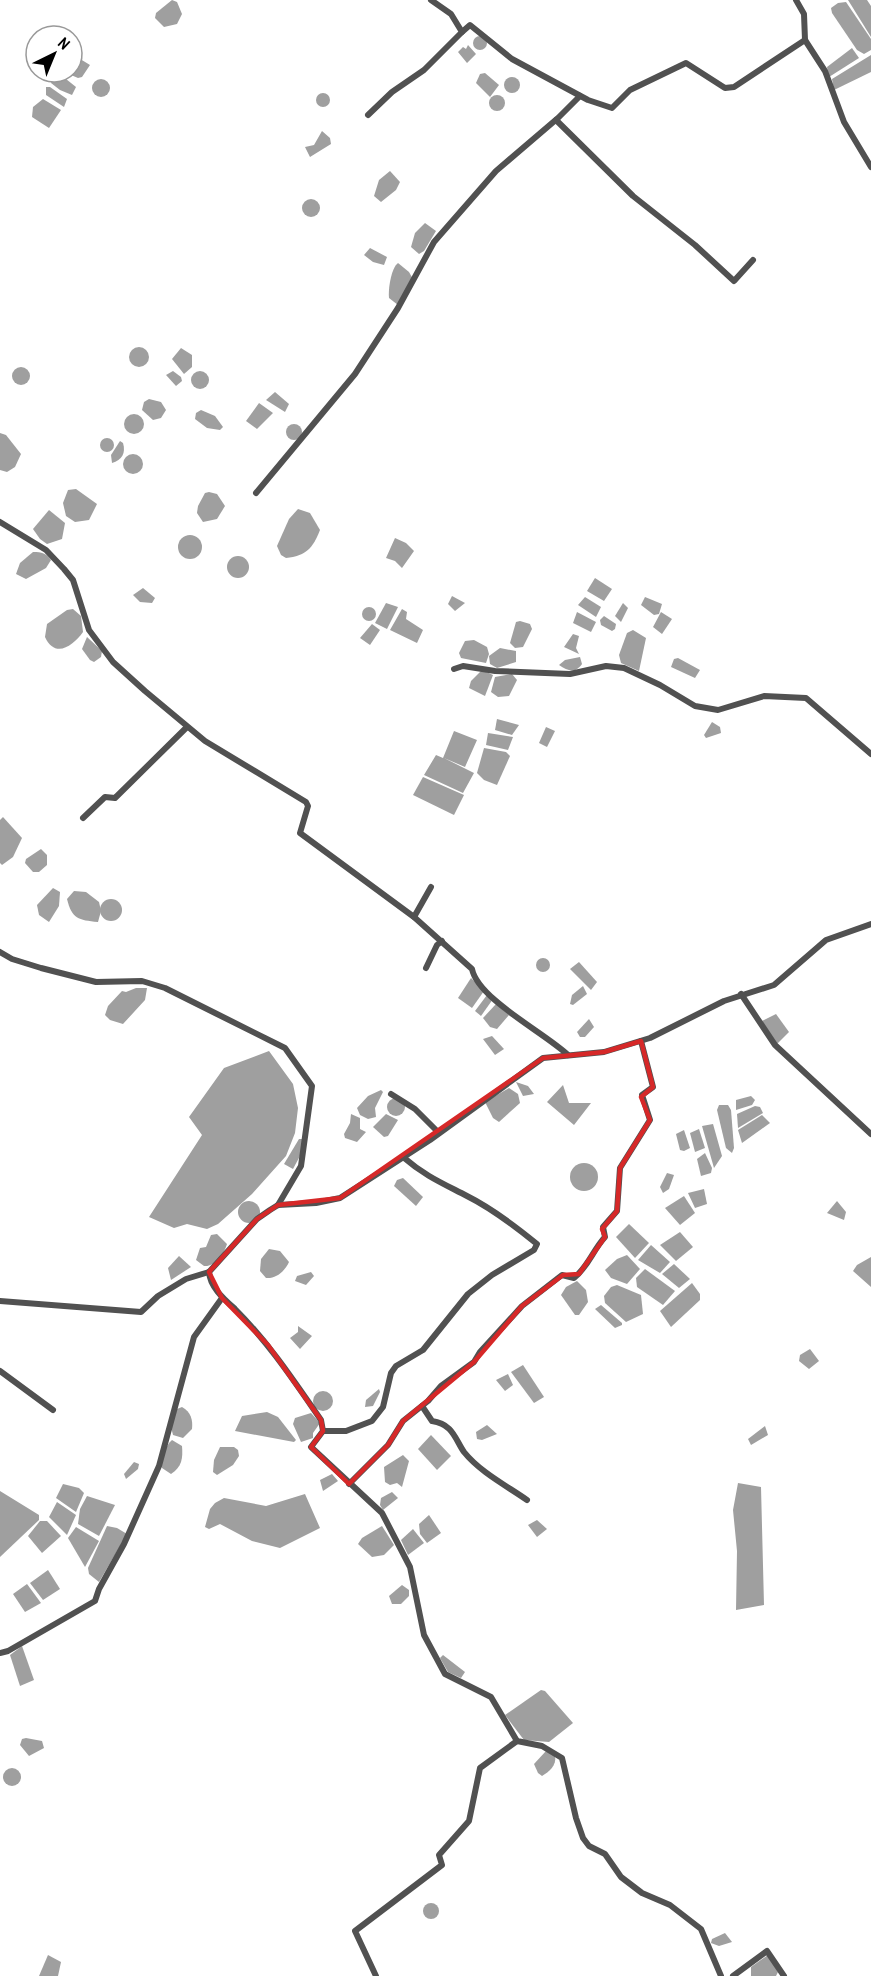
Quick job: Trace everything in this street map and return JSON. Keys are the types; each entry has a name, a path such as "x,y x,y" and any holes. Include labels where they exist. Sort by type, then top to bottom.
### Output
{"street":[{"path":"431,0 451,14 462,32"},
{"path":"796,0 804,14 805,40 825,71 844,122 871,167"},
{"path":"368,115 392,92 424,70 470,25 512,59 580,96 612,108 630,90 686,63 725,88 734,87 805,40"},
{"path":"256,493 355,374 398,308 434,242 496,171 556,120 580,96"},
{"path":"556,120 633,196 695,245 734,281 753,260"},
{"path":"0,522 46,550 73,580 89,630 113,662 205,741 306,802 308,806 300,833 414,917 472,969 474,977 505,1008 568,1055"},
{"path":"454,669 463,666 495,671 570,675 606,666 624,668 660,684 695,706 718,710 764,696 806,698 871,754"},
{"path":"83,818 105,796 115,798 130,785 187,727"},
{"path":"414,917 431,887"},
{"path":"278,1205 290,1206 340,1198 439,1133 543,1058 604,1052 641,1041 741,994 774,985 813,948 826,940 871,924"},
{"path":"426,968 437,945 442,941"},
{"path":"0,952 12,959 96,982 141,981 165,988 285,1048 312,1086 301,1166 278,1205 257,1219 209,1272 186,1279 158,1296 141,1312 0,1301"},
{"path":"741,994 775,1045 871,1134"},
{"path":"349,1484 388,1446 403,1421 422,1406 441,1386 474,1362 480,1352 522,1306 562,1275 574,1278 579,1274 592,1251 605,1237 603,1227 617,1211 620,1168 650,1120 642,1095 652,1087 641,1041"},
{"path":"391,1094 415,1109 439,1133"},
{"path":"323,1431 346,1431 372,1421 383,1407 391,1372 396,1366 423,1350 468,1294 492,1275 534,1250 537,1244 512,1222 467,1196 436,1182 403,1157"},
{"path":"209,1272 209,1279 222,1298 253,1328 287,1370 321,1420 323,1431 311,1447 382,1513 410,1567 424,1635 445,1674 491,1697 517,1741"},
{"path":"0,1653 8,1651 95,1601 159,1466 194,1337 222,1298"},
{"path":"0,1371 53,1410"},
{"path":"422,1406 432,1421 438,1422 458,1438 464,1452 527,1500"},
{"path":"376,1976 355,1931 442,1866 439,1855 469,1821 473,1811 480,1768 517,1741 542,1746 562,1758 583,1838 589,1846 605,1854 621,1877 642,1893 670,1905 701,1929 721,1976"},
{"path":"733,1976 767,1951 784,1976"}],"highlighted area":[{"path":"641,1041 653,1087 641,1097 650,1120 620,1168 617,1211 602,1229 605,1237 579,1274 563,1275 522,1306 474,1362 403,1421 388,1445 349,1484 311,1447 323,1431 321,1420 268,1345 222,1298 209,1272 257,1219 278,1205 340,1198 543,1058 604,1052"}],"shaded area":[{"path":"172,0 177,2 182,14 177,24 164,27 155,18 156,13"},
{"path":"848,0 867,0 871,6 871,37"},
{"path":"846,2 871,39 871,50 864,54 857,50 832,13 831,8 838,3"},
{"path":"477,36 483,36 487,43 483,50 477,50 473,46 473,40"},
{"path":"468,45 476,54 467,63 458,52 463,47 466,49"},
{"path":"852,48 859,58 829,77 827,67"},
{"path":"871,55 871,72 834,90 832,79"},
{"path":"84,61 90,65 84,74"},
{"path":"485,73 499,85 490,97 476,83 480,74"},
{"path":"509,77 515,77 520,85 518,91 509,93 504,88 504,82"},
{"path":"101,79 107,82 110,88 107,94 101,97 95,94 92,88 95,82"},
{"path":"52,84 72,84 76,87 72,95"},
{"path":"46,87 50,87 67,99 64,107 46,95"},
{"path":"323,93 328,95 330,100 328,105 323,107 318,105 316,100 318,95"},
{"path":"497,95 505,103 497,111 489,103"},
{"path":"43,99 61,110 49,128 32,117 33,107"},
{"path":"322,131 330,138 331,144 310,157 305,147 314,145"},
{"path":"390,171 400,182 396,190 381,202 374,196 379,180"},
{"path":"311,199 319,204 320,208 315,216 311,217 303,212 302,208 307,200"},
{"path":"425,223 436,231 424,251 419,254 411,247 415,233"},
{"path":"370,248 387,257 384,265 373,262 364,255"},
{"path":"398,263 409,272 413,279 398,305 389,298 389,294 392,274"},
{"path":"139,347 146,350 149,357 146,364 139,367 132,364 129,357 132,350"},
{"path":"181,348 192,355 192,367 184,374 172,359"},
{"path":"17,367 25,367 30,372 28,383 17,385 12,380 12,372"},
{"path":"173,371 181,377 182,381 176,386 166,375"},
{"path":"200,371 206,374 209,380 206,386 200,389 194,386 191,380 194,374"},
{"path":"275,392 289,404 285,412 266,400"},
{"path":"149,399 161,402 166,410 161,418 153,420 142,410 144,402"},
{"path":"259,403 273,413 257,429 246,421"},
{"path":"201,410 215,416 223,427 220,430 207,428 195,419 196,413"},
{"path":"130,414 138,414 144,420 144,428 138,434 130,434 124,428 124,420"},
{"path":"291,424 297,424 302,432 300,438 291,440 286,435 286,429"},
{"path":"0,433 6,435 21,454 15,467 7,472 0,470"},
{"path":"104,438 110,438 114,445 110,452 104,452 100,448 100,442"},
{"path":"120,441 124,447 122,456 112,463 111,455"},
{"path":"133,454 140,457 143,464 140,471 133,474 126,471 123,464 126,457"},
{"path":"76,489 97,504 89,520 75,522 66,516 63,503 68,490"},
{"path":"205,493 217,494 225,506 217,519 203,522 197,513 198,506"},
{"path":"298,509 310,513 320,530 315,542 308,550 286,558 281,555 277,546 289,519"},
{"path":"49,510 65,523 62,539 47,544 33,529"},
{"path":"190,535 195,536 201,542 201,552 195,558 190,559 185,558 179,552 178,547 179,542 185,536"},
{"path":"395,538 406,543 414,551 402,568 395,561 386,558"},
{"path":"33,552 44,553 51,560 46,568 26,579 16,574 20,563"},
{"path":"234,556 242,556 249,563 249,571 242,578 234,578 227,571 227,563"},
{"path":"595,578 612,589 604,601 587,591"},
{"path":"143,588 155,598 152,603 140,602 133,595"},
{"path":"452,596 465,603 455,611 448,604"},
{"path":"585,597 601,607 596,617 578,605"},
{"path":"645,597 662,604 659,614 654,615 641,605"},
{"path":"386,603 398,607 387,629 375,623"},
{"path":"623,603 628,608 621,622 615,616"},
{"path":"369,607 374,609 376,614 374,619 369,621 364,619 362,614 364,609"},
{"path":"73,609 81,616 83,632 69,646 59,649 54,647 45,637 47,624 67,610"},
{"path":"402,609 407,612 406,619 423,630 417,643 390,630"},
{"path":"577,612 596,622 591,632 573,623"},
{"path":"661,612 672,619 662,634 653,627"},
{"path":"604,616 616,624 615,629 612,631 601,625 600,620"},
{"path":"516,622 530,624 532,629 523,647 515,648 510,643"},
{"path":"372,624 380,630 370,645 360,638"},
{"path":"633,630 646,638 639,671 621,663 619,655 627,633"},
{"path":"573,634 579,636 576,648 579,654 564,647"},
{"path":"87,637 102,651 101,657 94,662 82,649"},
{"path":"474,640 487,647 489,654 486,663 461,658 459,653 465,641"},
{"path":"500,648 516,651 516,662 497,668 490,664 489,656"},
{"path":"580,657 582,664 574,670 568,670 559,665 565,660"},
{"path":"678,658 700,670 695,678 671,667 674,659"},
{"path":"482,670 493,675 485,696 469,688 471,681"},
{"path":"512,674 517,680 509,696 498,697 491,692 495,677"},
{"path":"497,719 519,725 512,735 495,730"},
{"path":"712,722 720,727 721,733 706,738 704,735"},
{"path":"546,727 555,731 547,747 539,743"},
{"path":"454,731 477,740 465,767 444,758 474,773 463,793 424,775 436,755 443,758"},
{"path":"488,733 513,737 508,750 486,745"},
{"path":"484,748 506,752 510,756 497,785 484,780 477,773"},
{"path":"423,777 464,795 454,815 413,795"},
{"path":"3,817 22,838 13,857 2,865 0,863 0,820"},
{"path":"41,849 47,855 47,865 39,872 33,872 25,863 26,859"},
{"path":"53,888 60,892 59,906 49,922 39,915 37,905"},
{"path":"74,891 86,892 99,902 101,911 98,922 81,919 74,915 67,899"},
{"path":"111,899 119,902 122,910 119,918 111,921 103,918 100,910 103,902"},
{"path":"540,958 546,958 550,965 546,972 540,972 536,968 536,962"},
{"path":"579,962 597,982 591,990 570,969"},
{"path":"471,978 484,991 472,1008 458,998"},
{"path":"583,986 587,994 573,1005 570,1004 572,995"},
{"path":"136,988 147,988 145,1000 123,1024 110,1020 105,1015 108,1006 122,991 126,992"},
{"path":"487,995 493,999 481,1016 475,1011"},
{"path":"496,1004 509,1015 497,1029 490,1027 483,1018"},
{"path":"776,1014 789,1032 777,1044 762,1021"},
{"path":"589,1019 594,1027 585,1037 580,1037 577,1032"},
{"path":"492,1036 504,1049 495,1055 483,1039"},
{"path":"269,1051 293,1084 298,1108 295,1133 286,1156 252,1194 218,1224 207,1229 187,1224 174,1228 149,1217 202,1135 189,1117 224,1068"},
{"path":"516,1082 528,1086 534,1094 523,1096"},
{"path":"563,1085 569,1103 591,1103 574,1125 547,1102"},
{"path":"509,1088 518,1094 520,1103 499,1122 493,1118 485,1102"},
{"path":"381,1090 383,1092 375,1108 376,1117 368,1119 360,1115 357,1108 368,1096"},
{"path":"751,1096 755,1100 752,1105 736,1110 736,1100"},
{"path":"392,1098 400,1098 405,1103 403,1114 392,1116 387,1111 387,1103"},
{"path":"719,1105 728,1105 731,1110 734,1148 732,1153 726,1148 717,1110"},
{"path":"755,1106 760,1107 763,1113 738,1128 737,1114"},
{"path":"351,1114 360,1118 360,1129 366,1132 357,1142 345,1138 344,1134 350,1123"},
{"path":"386,1114 398,1120 388,1136 384,1137 373,1127"},
{"path":"762,1115 770,1123 742,1143 738,1130"},
{"path":"713,1124 722,1156 714,1168 702,1126"},
{"path":"699,1129 705,1148 695,1152 690,1133"},
{"path":"684,1130 690,1148 684,1151 680,1150 676,1134"},
{"path":"299,1139 303,1139 300,1156 293,1169 284,1164"},
{"path":"705,1153 712,1168 711,1173 701,1176 697,1159"},
{"path":"584,1163 594,1167 598,1177 594,1187 584,1191 574,1187 570,1177 574,1167"},
{"path":"667,1173 674,1175 669,1189 663,1193 660,1187"},
{"path":"403,1178 423,1197 416,1206 394,1186 397,1180"},
{"path":"704,1189 707,1204 695,1208 688,1193"},
{"path":"684,1196 695,1213 680,1225 665,1208"},
{"path":"249,1201 259,1208 260,1212 253,1222 249,1223 239,1216 238,1212 245,1202"},
{"path":"837,1201 846,1212 844,1220 827,1213"},
{"path":"629,1224 649,1243 635,1258 616,1237"},
{"path":"680,1232 693,1247 676,1261 660,1245"},
{"path":"217,1234 227,1244 226,1248 215,1262 204,1266 196,1260 200,1248 206,1247 211,1235"},
{"path":"651,1245 670,1262 660,1273 638,1260"},
{"path":"269,1249 280,1251 289,1262 280,1274 266,1278 260,1271 261,1259"},
{"path":"627,1255 640,1269 627,1284 611,1278 605,1270 617,1259"},
{"path":"179,1256 191,1267 171,1280 168,1268"},
{"path":"871,1257 871,1287 853,1271 857,1265"},
{"path":"674,1264 690,1279 679,1288 662,1274"},
{"path":"645,1269 675,1291 663,1305 637,1287 636,1278"},
{"path":"311,1272 314,1276 306,1285 295,1281 297,1276"},
{"path":"577,1281 586,1290 588,1302 579,1315 575,1315 561,1295 566,1287"},
{"path":"692,1283 700,1294 700,1300 671,1327 660,1311"},
{"path":"617,1285 641,1295 643,1314 626,1322 605,1303 604,1296 611,1287"},
{"path":"601,1305 622,1325 615,1328 595,1309"},
{"path":"298,1326 312,1336 300,1349 290,1338 298,1332"},
{"path":"810,1349 819,1361 809,1369 799,1361 800,1355"},
{"path":"523,1365 544,1397 534,1403 511,1372"},
{"path":"508,1374 513,1385 505,1391 496,1380"},
{"path":"379,1389 380,1392 373,1406 365,1407 366,1400"},
{"path":"323,1391 330,1394 333,1401 330,1408 323,1411 316,1408 313,1401 316,1394"},
{"path":"182,1407 191,1416 192,1422 192,1429 183,1438 173,1435 171,1427 177,1409"},
{"path":"267,1412 278,1417 296,1440 294,1442 235,1431 242,1416"},
{"path":"311,1413 320,1423 313,1433 313,1438 301,1442 293,1424 295,1418"},
{"path":"487,1425 497,1434 482,1440 477,1439 476,1432"},
{"path":"765,1426 768,1435 751,1445 748,1439"},
{"path":"431,1435 451,1456 437,1470 418,1449"},
{"path":"172,1440 182,1446 182,1454 180,1465 171,1474 162,1468 162,1464 165,1449"},
{"path":"220,1447 234,1447 238,1450 239,1456 233,1465 217,1475 213,1472 214,1460"},
{"path":"403,1455 409,1461 402,1487 397,1483 390,1485 385,1482 384,1467"},
{"path":"134,1462 139,1464 138,1469 126,1479 124,1474"},
{"path":"332,1474 338,1481 323,1491 320,1480"},
{"path":"738,1483 761,1487 764,1605 736,1610 737,1551 733,1510"},
{"path":"63,1484 79,1488 84,1493 76,1512 56,1498"},
{"path":"0,1491 39,1515 39,1520 0,1557"},
{"path":"392,1492 398,1498 383,1510 380,1505 381,1498"},
{"path":"305,1494 320,1528 280,1548 252,1541 220,1524 209,1529 205,1527 210,1509 224,1498 266,1506"},
{"path":"87,1496 115,1505 99,1536 78,1524 80,1509"},
{"path":"57,1502 76,1515 67,1535 49,1517"},
{"path":"429,1515 441,1533 427,1543 420,1534 419,1524"},
{"path":"537,1520 547,1529 537,1537 528,1525"},
{"path":"40,1521 47,1521 61,1536 42,1553 28,1536"},
{"path":"107,1526 117,1528 127,1534 99,1582 89,1574 88,1568"},
{"path":"382,1526 394,1545 384,1555 372,1557 358,1544 362,1538"},
{"path":"76,1527 99,1541 85,1567 68,1538"},
{"path":"413,1529 424,1543 408,1555 401,1540"},
{"path":"48,1570 60,1589 43,1600 30,1583"},
{"path":"27,1584 41,1603 25,1612 13,1594"},
{"path":"402,1585 409,1590 409,1596 401,1604 392,1604 389,1596"},
{"path":"22,1646 34,1680 20,1686 10,1655"},
{"path":"443,1655 465,1672 461,1678 448,1672 440,1658"},
{"path":"541,1690 545,1691 573,1723 549,1742 524,1740 505,1715"},
{"path":"22,1739 42,1741 44,1748 29,1756 20,1745"},
{"path":"546,1751 555,1756 555,1762 552,1768 542,1776 534,1764"},
{"path":"8,1768 16,1768 21,1773 19,1784 8,1786 3,1781 3,1773"},
{"path":"428,1903 434,1903 439,1911 437,1917 428,1919 423,1914 423,1908"},
{"path":"725,1933 732,1942 719,1946 711,1943 712,1939"},
{"path":"48,1955 61,1962 58,1976 39,1976"},
{"path":"768,1955 778,1972 776,1976 751,1976 751,1967"}]}
